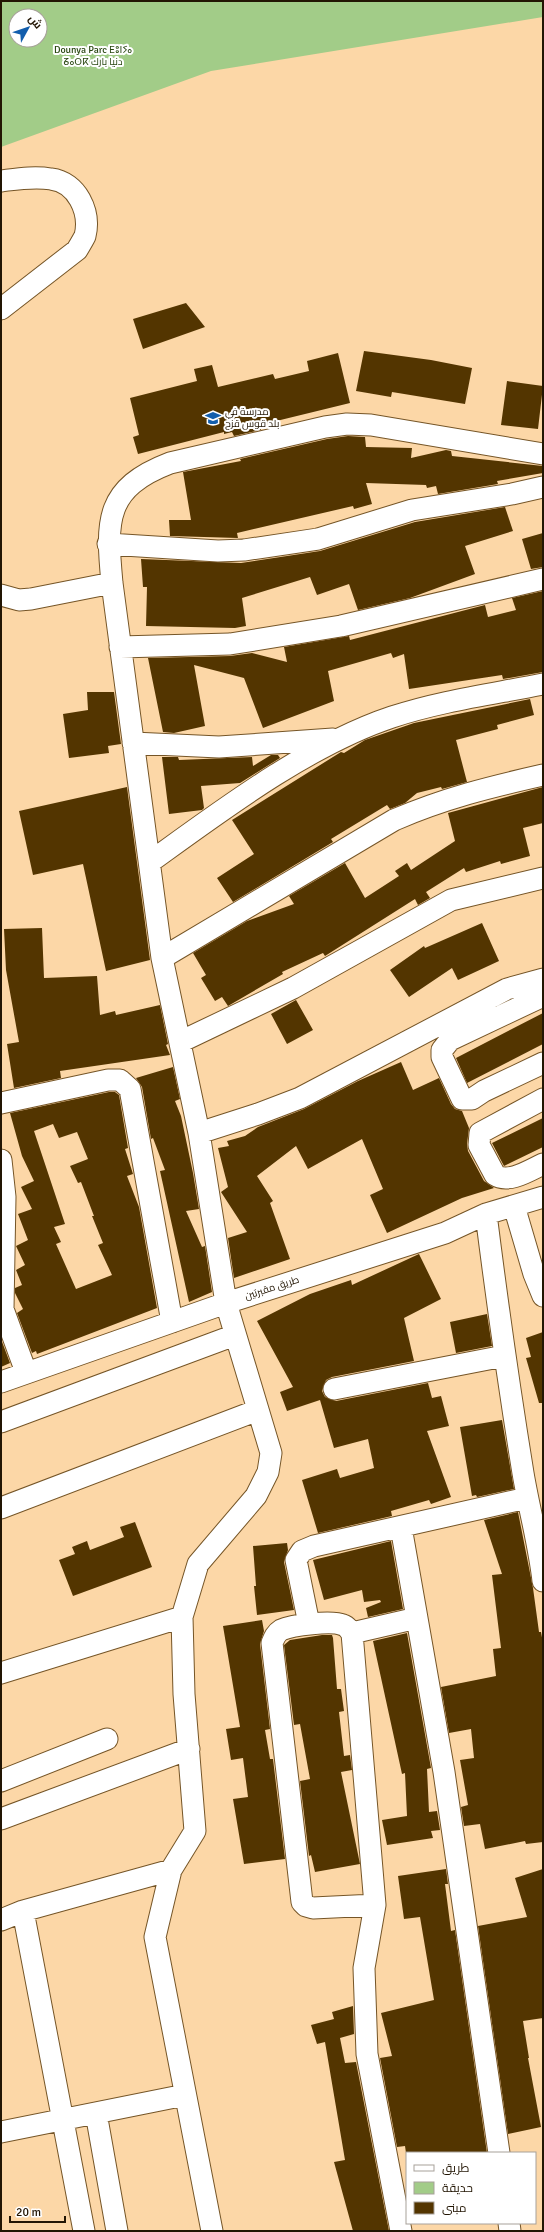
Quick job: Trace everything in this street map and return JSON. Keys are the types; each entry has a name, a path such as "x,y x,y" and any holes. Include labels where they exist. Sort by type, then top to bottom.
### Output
{"street":[{"path":"1,181 38,177 53,179 66,185 77,194 84,207 87,222 84,237 77,250 1,310"},
{"path":"212,2231 155,1937 171,1870 195,1831 184,1694 182,1617 198,1564 256,1496 268,1472 271,1453 226,1303 199,1133 162,958 112,583 108,544 110,522 117,499 132,484 148,472 170,463 325,427 347,424 372,426 543,454"},
{"path":"108,544 218,551 244,550 318,539 412,510 512,494 543,487"},
{"path":"120,647 230,644 326,629 543,579"},
{"path":"1,595 19,600 31,599 112,583"},
{"path":"150,862 243,797 340,738 391,717 419,709 543,684"},
{"path":"133,743 219,747 340,738"},
{"path":"162,958 394,820 440,801 543,775"},
{"path":"180,1042 293,988 451,900 543,878"},
{"path":"199,1133 258,1114 300,1098 507,989 543,979"},
{"path":"543,996 450,1040 442,1050 442,1057 462,1099 472,1099 543,1063"},
{"path":"1,1103 108,1080 120,1080 130,1089 172,1322"},
{"path":"543,1099 480,1133 478,1141 495,1175 498,1177 511,1178 543,1164"},
{"path":"1,1160 5,1197 3,1309 26,1372"},
{"name":"طريق مقبرتين","path":"1,1382 226,1303 445,1233 486,1214 543,1197"},
{"path":"514,1206 534,1274 543,1296"},
{"path":"486,1214 504,1356 534,1508 543,1581"},
{"path":"1,1422 235,1335"},
{"path":"334,1389 504,1356"},
{"path":"1,1508 258,1410"},
{"path":"309,1624 296,1560 302,1551 314,1546 400,1527 534,1508"},
{"path":"400,1527 444,1772 499,2152"},
{"path":"1,1673 182,1617"},
{"path":"352,1633 417,1618"},
{"path":"375,1905 313,1908 306,1906 302,1902 272,1643 275,1634 281,1630 309,1624 337,1623 345,1625 352,1633 375,1905 364,1968 367,2054 401,2231"},
{"path":"1,1782 107,1739"},
{"path":"1,1819 188,1749"},
{"path":"1,1920 23,1911 171,1870"},
{"path":"23,1911 61,2119 84,2231"},
{"path":"1,2132 185,2095"},
{"path":"96,2113 117,2231"}],"green space":[{"name":"Dounya Parc ⴹⵓⵏⵢⴰ ⵒⴰⵔⴽ دنيا بارك","path":"1,1 543,1 543,17 211,71 1,147"}],"building":[{"path":"186,303 205,327 143,349 133,319"},
{"path":"364,351 431,360 472,368 465,404 392,392 391,397 356,391"},
{"name":"مدرسة في بلد قوس قزح","path":"338,353 350,403 260,425 261,430 234,436 232,432 224,434 224,432 138,454 133,437 139,435 130,398 197,381 194,369 212,365 218,387 273,374 275,379 309,371 307,361"},
{"path":"507,381 543,386 538,429 501,425"},
{"path":"348,436 365,437 366,447 412,448 411,458 446,450 451,451 452,456 543,466 543,473 497,481 498,484 438,494 436,486 427,488 426,485 366,483 372,504 354,509 353,506 237,533 238,538 170,536 169,520 191,520 183,472 241,461 240,459 327,439"},
{"path":"505,507 513,531 465,546 475,574 410,598 358,610 349,584 317,595 310,577 242,598 246,626 235,628 146,626 147,587 143,587 141,559 241,563 320,551 415,522"},
{"path":"543,533 543,567 531,569 522,539"},
{"path":"543,591 543,672 503,679 502,675 409,689 404,654 393,658 391,653 328,671 334,701 263,728 244,678 194,665 205,726 174,733 163,732 148,658 230,656 252,653 287,662 284,647 349,636 350,640 485,605 488,617 516,610 512,598"},
{"path":"87,692 114,692 121,744 108,746 109,753 69,758 63,714 88,710"},
{"path":"530,699 534,715 497,725 498,729 456,740 467,782 442,789 441,787 417,793 405,803 390,809 387,805 331,839 333,842 233,902 217,878 254,854 232,820 341,752 344,753 365,740 414,723"},
{"path":"271,755 278,755 280,758 240,783 201,786 204,808 202,810 169,814 162,757 178,757 179,760 252,757 253,766"},
{"path":"127,787 150,960 106,971 83,864 33,875 19,811"},
{"path":"543,787 543,823 523,828 530,856 501,864 500,861 466,872 464,868 426,892 430,898 418,905 415,899 325,956 323,953 282,972 283,974 228,1006 222,997 215,1001 201,978 206,975 193,953 247,921 294,904 289,896 345,863 365,898 399,876 395,871 407,863 411,870 455,841 448,813"},
{"path":"482,923 499,961 458,980 452,968 409,997 390,970 424,946 425,948"},
{"path":"42,928 44,978 97,976 100,1015 115,1011 116,1015 160,1005 168,1044 166,1045 170,1055 60,1071 61,1078 14,1088 7,1044 19,1042 6,970 4,929"},
{"path":"296,1000 313,1030 287,1044 271,1014"},
{"path":"543,1013 543,1044 467,1083 456,1058"},
{"path":"401,1062 413,1090 439,1078 451,1104 455,1109 462,1111 469,1128 467,1144 468,1151 484,1181 494,1188 462,1198 387,1233 370,1195 383,1189 362,1139 308,1169 296,1146 257,1176 273,1201 270,1203 290,1259 234,1278 228,1238 247,1232 221,1192 228,1187 218,1148 229,1146 227,1141 245,1136 258,1127 304,1109 358,1081"},
{"path":"173,1067 180,1099 175,1101 181,1116 199,1209 186,1211 202,1247 205,1246 212,1292 189,1302 160,1171 165,1170 153,1138 151,1139 142,1087 136,1078"},
{"path":"109,1092 115,1092 119,1095 128,1148 125,1149 133,1174 127,1176 139,1207 157,1308 37,1354 36,1351 32,1353 17,1313 23,1309 15,1293 15,1288 22,1285 16,1270 25,1265 16,1246 28,1240 18,1214 32,1209 21,1187 34,1181 22,1156 10,1113","holes":["53,1124 59,1138 77,1132 88,1159 70,1166 78,1183 81,1182 103,1243 98,1245 112,1275 76,1289 56,1244 61,1242 54,1227 65,1224 34,1131"]},
{"path":"543,1118 543,1147 504,1166 492,1143"},
{"path":"419,1254 441,1299 404,1318 414,1361 332,1377 326,1380 322,1391 325,1397 336,1401 428,1383 432,1398 441,1396 449,1426 427,1431 451,1497 431,1504 429,1500 391,1511 392,1516 318,1533 302,1480 337,1469 340,1478 374,1468 368,1439 334,1448 320,1400 287,1411 280,1392 293,1387 257,1321 310,1294 351,1280 352,1285"},
{"path":"487,1314 492,1346 456,1353 450,1322"},
{"path":"543,1332 543,1403 539,1403 526,1358 531,1357 526,1338"},
{"path":"1,1339 10,1363 1,1367"},
{"path":"502,1420 514,1489 477,1497 476,1495 472,1496 460,1427"},
{"path":"518,1512 533,1588 539,1632 541,1632 543,1643 543,1842 526,1844 525,1841 485,1849 480,1824 464,1826 461,1807 468,1805 460,1760 474,1758 471,1729 449,1733 441,1687 496,1676 493,1649 501,1648 492,1575 502,1574 484,1520"},
{"path":"135,1522 152,1567 73,1596 59,1560 75,1554 72,1547 87,1541 90,1550 124,1537 120,1527"},
{"path":"391,1541 403,1609 368,1617 366,1608 381,1602 380,1600 364,1602 362,1590 324,1600 313,1560"},
{"path":"287,1543 288,1550 284,1562 294,1610 257,1615 254,1586 256,1586 253,1546"},
{"path":"262,1620 264,1631 260,1644 270,1729 265,1730 270,1759 273,1759 285,1859 244,1864 233,1799 248,1797 243,1758 231,1760 226,1729 240,1727 223,1626"},
{"path":"407,1633 431,1768 427,1769 429,1812 437,1811 440,1830 431,1831 433,1838 387,1845 382,1820 407,1816 405,1773 402,1774 373,1641"},
{"path":"332,1635 333,1638 337,1689 341,1689 344,1711 339,1712 344,1756 350,1755 352,1770 341,1772 360,1864 315,1872 311,1855 309,1856 300,1781 310,1779 300,1724 294,1725 284,1645 290,1640"},
{"path":"446,1869 448,1884 445,1884 451,1931 455,1930 487,2152 406,2153 405,2146 397,2147 380,2058 392,2056 381,2013 434,2000 420,1917 404,1919 398,1876"},
{"path":"543,1869 543,2018 523,2021 528,2058 541,2127 508,2134 478,1926 527,1917 515,1878"},
{"path":"353,2006 354,2034 340,2038 345,2063 356,2062 389,2231 353,2231 334,2162 345,2160 325,2042 317,2044 311,2025 334,2019 332,2012"}],"place":[{"name":"مدرسة في بلد قوس قزح","path":"213,418"}]}
